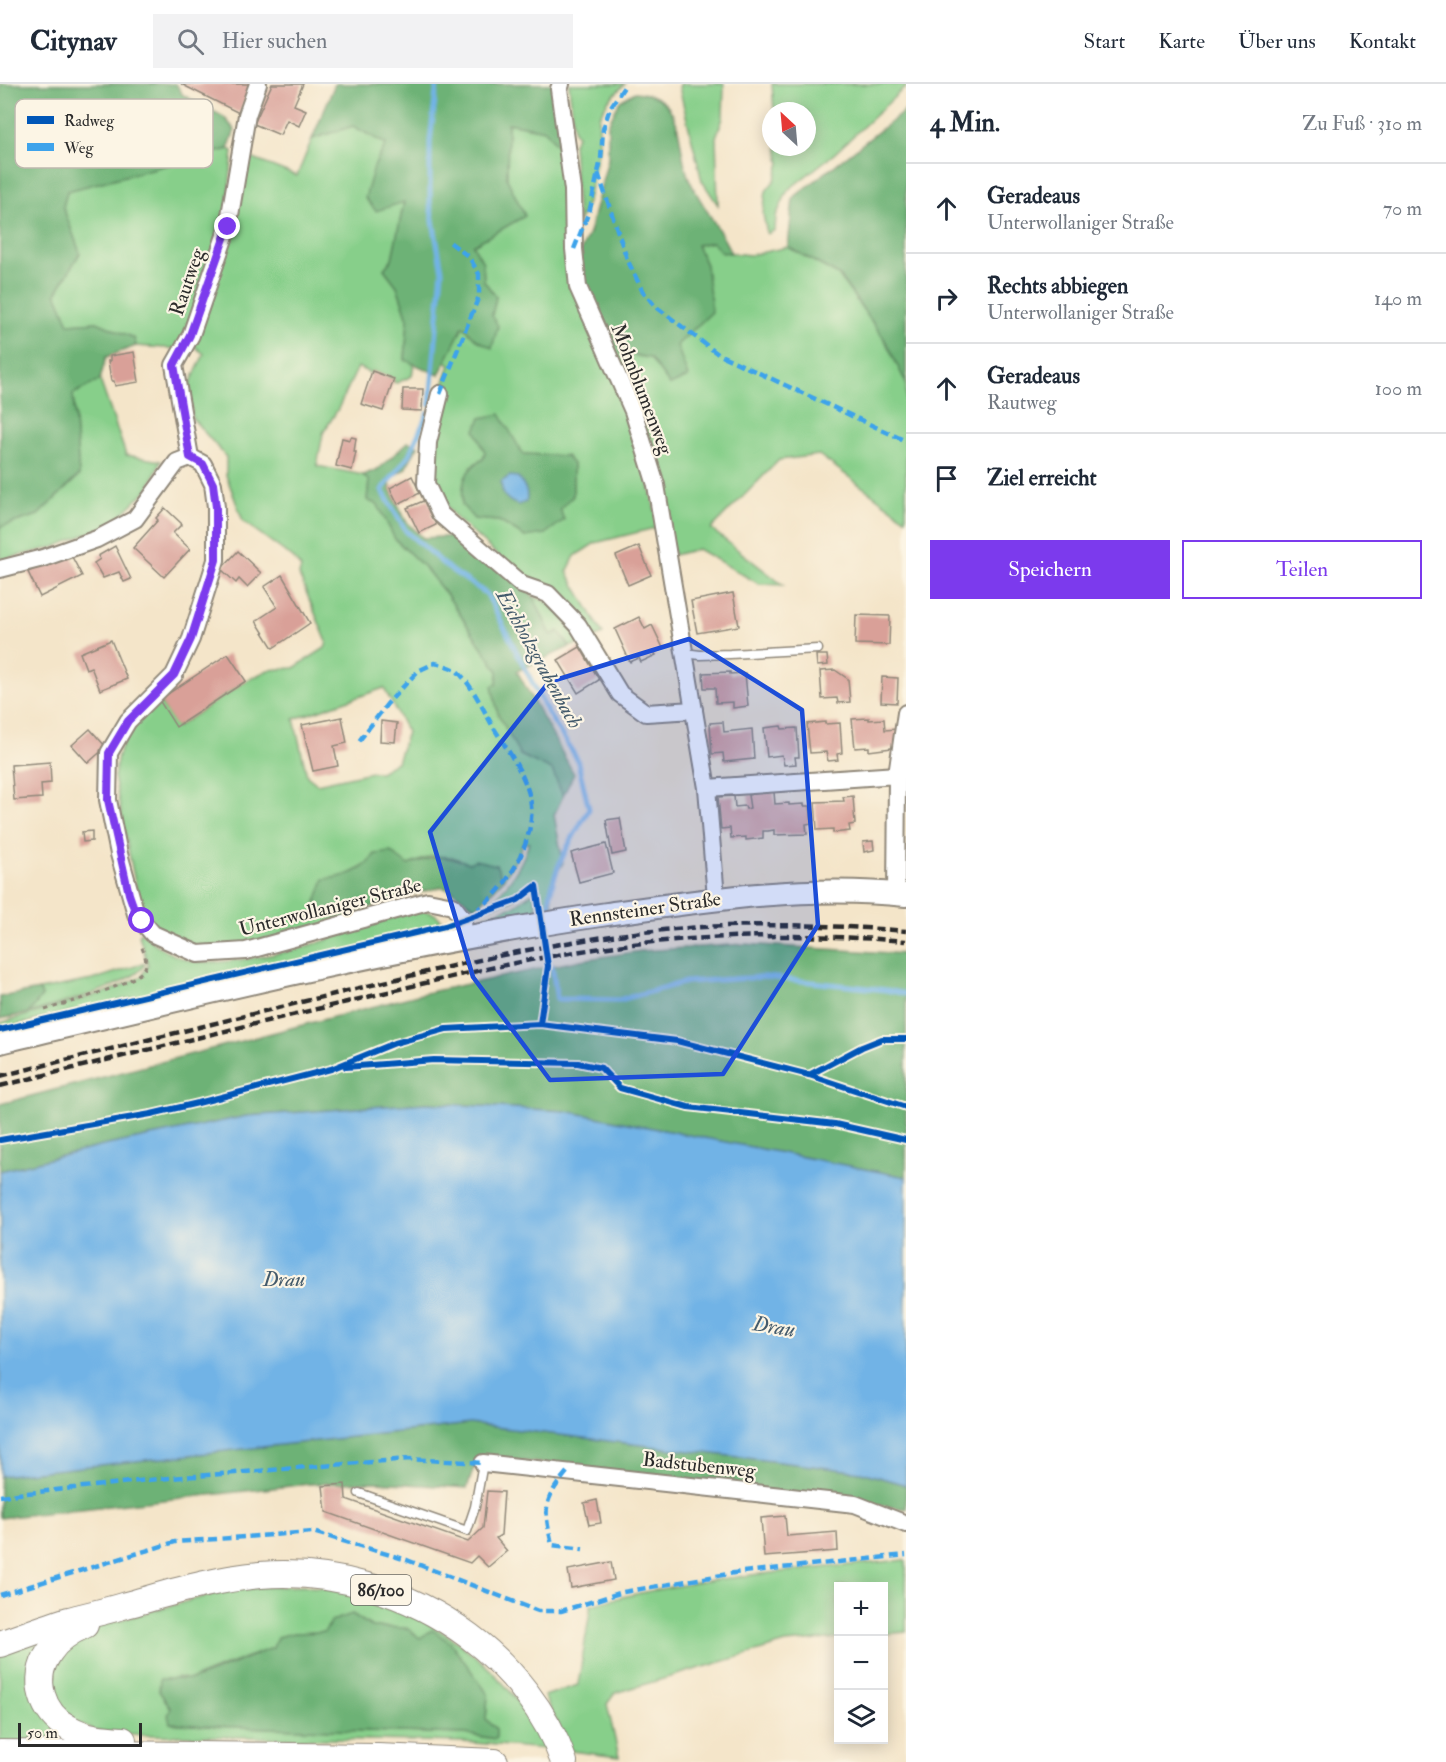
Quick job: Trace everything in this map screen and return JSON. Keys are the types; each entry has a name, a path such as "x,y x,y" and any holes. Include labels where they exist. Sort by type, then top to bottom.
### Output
{"main road":[{"name":"Rennsteiner Straße","path":"0,1042 229,987 464,937 571,919 716,898 804,892 901,894"},
{"name":"86/100","path":"0,1644 69,1620 213,1582 261,1575 310,1576 359,1583 408,1600 448,1620 484,1647 517,1682 539,1711 564,1762"},
{"name":"86/100","path":"126,1606 80,1627 59,1640 47,1654 39,1677 41,1697 51,1714 68,1728 97,1739 153,1741 202,1755"},
{"path":"0,1753 378,1757 493,1762"}],"street":[{"name":"Rautweg","path":"190,457 174,365 190,335 228,227 247,115 258,84"},
{"name":"Mohnblumenweg","path":"561,84 559,89 573,190 573,249 578,287 633,411 657,485 707,788 716,898"},
{"path":"440,394 428,442 426,484 440,514 522,585 548,594 578,625 620,693 629,700 646,713 694,710"},
{"path":"0,569 43,558 97,538 135,519 177,462 190,457"},
{"name":"Unterwollaniger Straße","path":"190,457 203,464 213,484 216,507 216,560 191,639 174,675 128,721 109,753 108,800 129,894 136,914 153,934 198,954 246,951 428,901 453,906 463,919 464,937"},
{"path":"901,894 897,775 906,713"},
{"path":"707,788 897,775"},
{"name":"Badstubenweg","path":"483,1463 855,1504 906,1524"}],"lane":[{"path":"685,652 710,654 818,649"},
{"path":"359,1493 467,1531 475,1507 483,1463"}],"path":[{"path":"38,1012 110,989 139,975 146,966 137,934 142,921"}],"highlighted area":[{"path":"689,639 802,710 818,925 723,1074 550,1080 473,977 430,832 549,682"}],"green space":[{"path":"0,84 176,84 183,95 190,99 15,99 15,168 155,168 67,191 63,207 80,253 56,293 69,324 97,322 134,338 136,346 106,357 100,380 73,394 79,475 38,515 0,527"},
{"path":"335,84 560,84 568,159 545,130 508,123 507,179 525,216 473,245 483,263 484,281 496,297 492,315 498,326 492,348 477,340 463,326 439,375 405,360 408,319 397,286 384,269 392,259 404,202 376,211 365,198 374,167 386,144 353,126 312,139"},
{"path":"569,84 625,84 608,101 599,117 599,148 588,200 578,224 573,143 577,136 574,131"},
{"path":"681,84 724,84 723,118 716,137 718,205 702,181 679,87"},
{"path":"772,84 906,84 906,88 834,154 788,190 776,216 775,230 767,234 763,214 766,191 775,180 780,163 779,156 816,156 816,102 773,102"},
{"path":"635,92 652,96 665,103 672,113 690,181 731,253 721,252 712,242 697,245 706,265 712,312 677,345 688,377 670,385 650,358 614,352 575,263 589,233 608,159 608,124 620,101"},
{"path":"906,110 906,383 885,340 839,275 788,247 793,198"},
{"path":"213,111 224,117 235,130 228,149 213,153"},
{"path":"508,123 545,130 568,159 568,236 640,444 659,527 595,543 575,556 567,572 603,634 588,640 455,517 435,489 428,460 446,399 443,385 450,364 445,361 463,326 477,340 492,315 496,297 484,281 483,263 473,245 525,216 507,179","holes":["481,445 523,454 566,456 573,464 573,496 525,537 499,521 474,519 471,466 483,459 485,451"]},
{"path":"353,126 386,144 374,167 404,202 392,259 384,269 397,286 408,319 405,359 414,363 412,376 397,383 393,382 394,379 372,371 371,374 358,367 338,409 323,433 317,466 363,475 369,481 367,500 378,505 395,539 425,568 447,595 498,671 497,684 520,755 552,770 563,796 554,815 563,863 554,885 552,898 554,909 545,911 536,882 510,901 487,907 517,870 529,843 523,843 503,880 496,865 469,863 452,857 432,856 408,865 369,864 342,877 343,920 264,942 215,948 183,944 160,932 144,912 137,893 114,777 118,755 128,732 159,700 177,727 246,681 268,670 294,668 325,648 327,642 299,575 301,568 293,558 243,521 226,475 226,457 192,418 190,384 204,354 194,346 246,156 297,176 312,139","holes":["384,688 407,732 397,762 380,772 317,784 307,776 294,719"]},
{"path":"228,149 233,151 227,211 180,349 136,346 134,338 97,322 69,324 56,293 80,253 63,207 67,191 155,168 213,168 213,153"},
{"path":"712,242 722,252 750,255 788,247 838,275 885,340 906,383 906,519 819,455 779,460 711,529 783,585 759,584 698,549 674,555 614,352 650,358 670,385 677,345 706,265 697,245"},
{"path":"100,380 126,455 161,461 148,489 113,523 55,547 0,560 0,527 38,515 79,476 73,394"},
{"path":"500,414 523,454 566,456 573,464 573,496 560,509 564,520 545,534 525,537 499,521 474,519 462,505 465,478 471,468 483,459 485,452 475,430 481,418"},
{"path":"408,442 418,446 405,469 388,479 406,521 423,538 459,536 533,596 551,635 559,631 570,647 517,671 574,774 563,796 552,770 520,755 498,714 492,686 497,684 498,671 447,595 425,568 395,539 378,505 367,500 369,481 363,475 378,469"},
{"path":"533,596 555,609 580,643 570,647 559,631 551,635"},
{"path":"391,852 408,865 438,857 469,863 475,860 496,865 503,880 476,908 452,891 442,887 396,898 343,920 320,912 315,905 324,879 353,872 365,865 375,854"},
{"path":"534,894 538,912 496,923 485,916 514,906"},
{"path":"413,911 432,913 442,921 434,932 0,1029 0,1023 110,991 141,977 148,965 139,935 141,932 170,953 191,961 209,963 260,957 304,947"},
{"path":"745,944 906,954 906,1177 565,1111 427,1103 247,1116 103,1146 0,1171 0,1104 425,993 581,960 641,951"},
{"path":"145,963 128,979 112,986 29,1013 42,996 39,990 92,980"},
{"path":"39,990 42,996 29,1013 0,1019 0,997"},
{"path":"470,1424 861,1472 906,1485 906,1509 680,1479 478,1456 467,1488 376,1482 309,1484 0,1518 0,1476"},
{"path":"904,1560 906,1562 906,1632 888,1634 888,1582 834,1582 834,1638 786,1643 615,1693 607,1704 619,1757 571,1751 544,1696 578,1685 591,1605 629,1595 707,1581"},
{"path":"306,1586 344,1592 380,1602 415,1617 448,1636 478,1658 504,1685 527,1715 545,1749 462,1742 143,1735 96,1731 74,1722 50,1691 55,1657 74,1637 105,1624 221,1592 261,1587","holes":["352,1614 372,1627 407,1628 488,1694 486,1720 496,1729 495,1739 465,1734 170,1723 171,1708 159,1691 177,1677 190,1680 274,1648 293,1633 324,1632"]},
{"path":"352,1614 372,1627 407,1628 420,1638 432,1630 451,1643 488,1694 486,1719 496,1729 496,1739 465,1734 170,1723 168,1715 171,1708 159,1691 160,1679 191,1679 203,1676 273,1648 277,1637 293,1633 324,1632 332,1621"},
{"path":"44,1636 58,1738 54,1743 0,1742 0,1651"}],"water":[{"path":"510,476 518,477 522,483 526,492 526,502 518,505 508,499 502,491 501,482"},
{"name":"Drau","path":"427,1103 565,1111 906,1177 906,1485 861,1472 470,1424 0,1476 0,1171 103,1146 247,1116"}],"building":[{"path":"181,84 254,84 239,113"},
{"path":"272,84 303,84 294,105 306,110 299,126 287,120 280,135 254,124"},
{"path":"134,352 139,382 115,386 114,381 111,381 108,361 110,361 110,356"},
{"path":"372,371 394,379 383,411 361,404"},
{"path":"403,389 423,389 422,411 402,410"},
{"path":"351,437 356,438 352,470 336,466 342,438 350,440"},
{"path":"412,476 420,493 398,504 390,488"},
{"path":"428,499 434,512 431,513 436,525 419,533 407,508"},
{"path":"165,508 182,524 173,533 190,549 164,577 133,548 158,520 156,518"},
{"path":"115,546 131,579 124,582 119,572 103,578 94,563 100,559 98,556"},
{"path":"639,546 651,575 628,585 616,556"},
{"path":"238,551 261,573 247,587 239,579 236,583 221,569"},
{"path":"70,553 82,576 40,597 28,572"},
{"path":"282,575 310,623 273,648 256,621 277,607 264,587"},
{"path":"733,593 739,626 697,633 691,601"},
{"path":"856,615 890,616 889,645 855,644"},
{"path":"639,617 645,629 652,625 663,648 654,652 656,655 641,662 639,658 630,662 615,629"},
{"path":"111,640 127,679 100,690 91,667 86,669 80,653"},
{"path":"580,647 599,680 578,693 558,660"},
{"path":"228,654 246,681 176,727 159,700"},
{"path":"816,655 827,655 828,665 817,666"},
{"path":"835,670 848,679 850,702 838,703 837,698 822,699 820,671"},
{"path":"730,672 730,674 745,673 748,706 733,708 733,702 716,703 715,688 704,688 703,673"},
{"path":"882,677 898,678 897,703 881,702"},
{"path":"342,717 347,743 334,746 338,766 313,771 302,725"},
{"path":"869,718 869,720 884,719 885,730 897,729 899,747 869,751 869,747 855,748 852,719"},
{"path":"381,721 397,723 395,742 380,741"},
{"path":"723,722 724,732 752,729 754,759 724,762 723,753 712,754 710,723"},
{"path":"825,722 825,724 840,723 842,753 837,754 838,760 828,761 826,752 810,753 807,724"},
{"path":"781,726 782,729 797,728 799,757 795,757 796,764 784,765 782,755 767,757 764,728"},
{"path":"90,729 106,747 88,763 72,745"},
{"path":"50,762 51,783 41,784 42,798 14,800 11,765"},
{"path":"774,792 775,804 810,806 812,823 806,824 807,834 774,835 774,830 763,831 763,838 746,840 746,837 731,838 730,828 721,829 718,797 734,796 735,807 745,806 746,809 750,808 748,795"},
{"path":"853,796 855,824 849,825 850,831 833,833 833,829 817,830 815,802 844,801 843,797"},
{"path":"620,818 626,852 612,855 606,820"},
{"path":"92,831 92,841 83,842 82,832"},
{"path":"873,841 874,850 864,852 863,842"},
{"path":"606,844 613,873 579,882 571,853"},
{"path":"345,1484 346,1499 468,1542 483,1528 487,1491 504,1492 501,1535 496,1538 507,1551 488,1567 477,1556 470,1563 326,1512 323,1486"},
{"path":"597,1500 601,1523 589,1525 584,1503"},
{"path":"785,1516 787,1536 837,1532 838,1551 764,1557 761,1518"},
{"path":"611,1562 614,1580 571,1588 568,1570"}],"waterway":[{"name":"Eichholzgrabenbach","path":"430,404 442,271 430,204 430,141 437,84"},
{"name":"Eichholzgrabenbach","path":"428,413 408,457 382,490 406,531 448,568 487,594 549,715 577,759 589,809 561,860 552,887 549,916"},
{"name":"Eichholzgrabenbach","path":"552,966 557,999 619,1000 686,982 765,977 906,994"}],"railway":[{"path":"0,1076 431,971 516,952 602,937 688,928 770,925 906,931"},
{"path":"0,1086 453,976 561,954 633,944 735,937 804,936 906,941"}],"marked path":[{"path":"574,249 590,209 601,159 603,129 610,108 626,84"},
{"path":"598,173 627,259 642,290 655,306 718,354 906,441"},
{"path":"440,394 479,296 479,274 469,257 447,240"},
{"path":"359,741 387,704 418,671 435,663 455,670 467,683 519,770 530,798 531,813 530,828 519,860 500,888 478,909"},
{"path":"0,1496 158,1479 409,1459 483,1463"},
{"path":"567,1472 549,1499 547,1506 549,1533 552,1545 583,1549"},
{"path":"0,1595 175,1542 313,1532 407,1560 538,1611 561,1611 623,1592 734,1573 906,1555"}],"cycle path":[{"path":"0,1030 445,926 518,900 536,886 548,966 540,1024"},
{"path":"0,1140 151,1114 198,1103 331,1069 395,1043 446,1029 540,1024 677,1041 809,1075 906,1107"},
{"path":"809,1075 882,1039 906,1039"},
{"path":"346,1067 434,1060 578,1063 601,1068 620,1088 688,1107 835,1124 906,1140"}],"route":[{"path":"142,921 136,914 129,894 108,800 109,753 128,721 174,675 191,639 216,560 216,507 213,484 203,464 190,457 174,365 190,335 228,227"}]}
